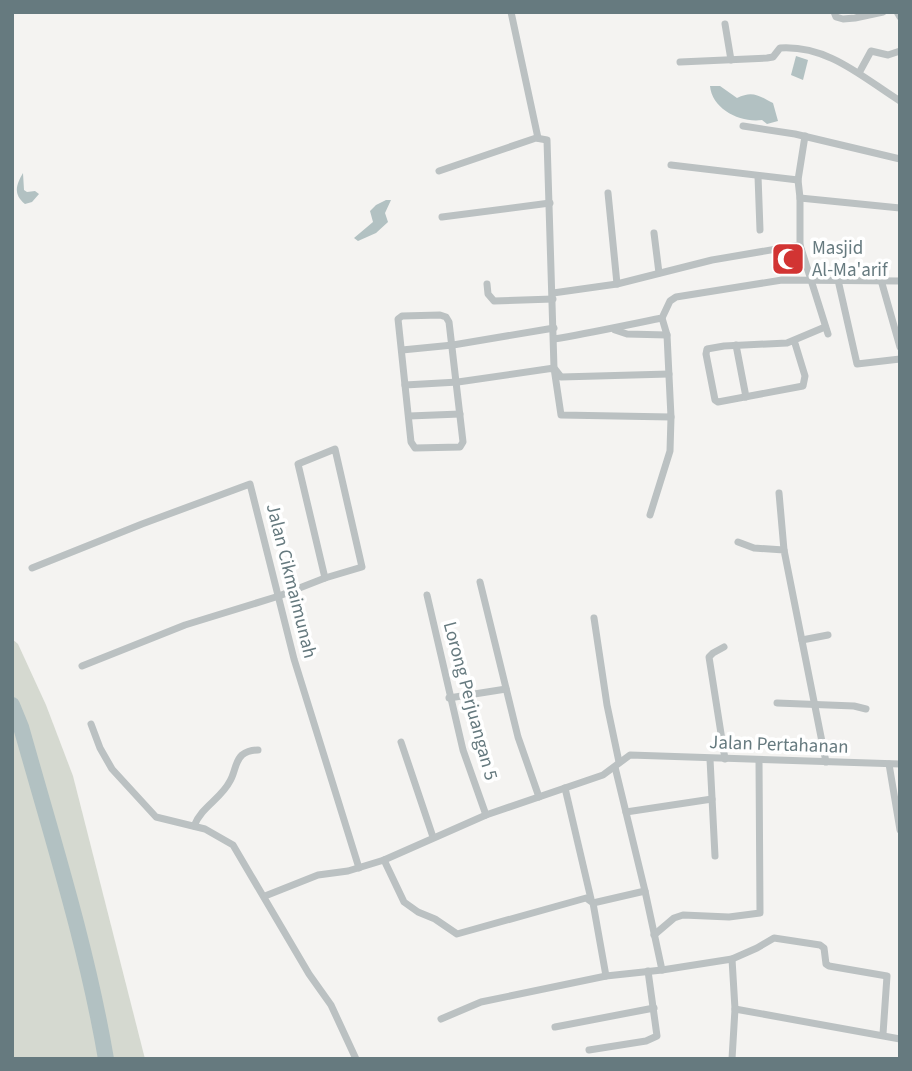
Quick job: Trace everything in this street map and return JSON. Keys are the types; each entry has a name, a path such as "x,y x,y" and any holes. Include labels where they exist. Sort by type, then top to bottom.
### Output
{"street":[{"path":"512,12 538,138"},
{"path":"834,12 836,17 843,19 883,12"},
{"path":"898,12 900,18"},
{"path":"725,24 731,60"},
{"path":"680,62 770,58 778,49 786,48 817,53 839,60 900,102"},
{"path":"859,73 871,51 888,55 900,51"},
{"path":"743,126 805,136 900,159"},
{"path":"794,340 805,376 804,385 716,402 706,351 713,347 777,344 827,331 800,246 800,198 797,180 805,136"},
{"path":"439,172 538,138 545,138 548,142 554,368 561,415 671,417"},
{"path":"671,165 797,180"},
{"path":"758,176 760,230"},
{"path":"608,193 617,284"},
{"path":"800,198 900,208"},
{"path":"442,217 550,204"},
{"path":"654,233 659,273"},
{"path":"487,284 488,294 494,301 553,296 617,284 712,260 800,246"},
{"path":"650,515 670,451 667,335 662,318 673,298 782,280 900,281"},
{"path":"838,280 857,364 900,359"},
{"path":"881,281 900,347"},
{"path":"444,316 449,322 463,442 460,447 412,447 402,351 399,317 444,316"},
{"path":"554,339 662,318"},
{"path":"402,351 554,328"},
{"path":"614,329 627,334 667,335"},
{"path":"736,345 746,397"},
{"path":"554,368 561,377 669,374"},
{"path":"405,385 456,382 554,368"},
{"path":"409,416 460,414"},
{"path":"82,666 185,625 362,567 335,449 298,464 325,578"},
{"name":"Jalan Cikmaimunah","path":"32,568 250,484 294,659 359,869"},
{"path":"779,493 784,550 826,762"},
{"path":"738,542 754,548 784,550"},
{"path":"480,582 518,737 539,797"},
{"name":"Lorong Perjuangan 5","path":"426,595 463,750 486,815"},
{"path":"594,618 626,812 662,970"},
{"path":"802,640 828,635"},
{"path":"724,647 709,657 725,759"},
{"path":"449,698 506,689"},
{"path":"777,703 854,706 866,709"},
{"path":"91,724 112,769 156,817 194,826 229,841 265,896 309,974 331,1005 356,1059"},
{"path":"401,742 433,837"},
{"path":"194,826 205,807 223,792 241,756 258,750"},
{"name":"Jalan Pertahanan","path":"265,896 318,875 359,869 384,860 486,815 603,775 630,755 900,764"},
{"path":"710,759 715,856"},
{"path":"654,934 674,918 683,915 729,917 760,913 759,760"},
{"path":"889,764 900,830"},
{"path":"565,788 592,901 606,976"},
{"path":"626,812 712,799"},
{"path":"384,860 404,902 457,934 586,898 592,901 645,891"},
{"path":"441,1019 481,1002 606,976 732,959 771,939 780,938 823,947 828,966 885,975 888,982 883,1034"},
{"path":"732,959 735,1009 732,1059"},
{"path":"599,1059 593,1049 655,1038 657,1034 649,971"},
{"path":"555,1027 654,1009"},
{"path":"735,1009 900,1039"}],"shaded area":[{"path":"796,56 808,60 803,80 791,75"},
{"path":"710,86 720,86 737,98 752,94 764,98 773,103 778,121 767,124 762,120 745,119 728,113 716,101"},
{"path":"23,173 24,190 39,194 32,202 25,204 17,189"},
{"path":"386,200 391,200 385,213 388,222 376,233 358,241 354,238 373,222 370,211"},
{"path":"12,639 18,644 46,705 73,776 145,1059 12,1059"}],"waterway":[{"path":"12,705 21,727 68,892 106,1059"}],"place":[{"name":"Masjid Al-Ma'arif","path":"788,259"}]}
